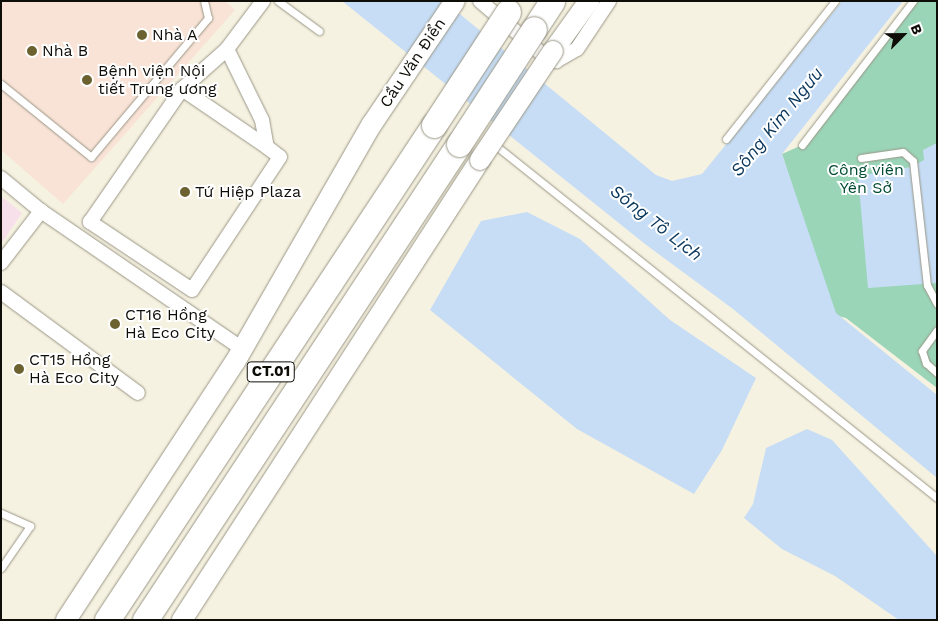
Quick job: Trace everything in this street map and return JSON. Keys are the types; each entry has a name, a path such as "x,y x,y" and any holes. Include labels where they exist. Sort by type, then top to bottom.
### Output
{"highway":[{"name":"CT.01","path":"145,620 552,1"},
{"name":"CT.01","path":"107,620 511,7"}],"street":[{"path":"182,89 267,146 280,157 192,290 90,222 182,89 227,49 263,1"},
{"name":"Cầu Văn Điển","path":"66,620 241,348 372,124 455,1"},
{"path":"480,1 542,54 556,61 577,49 609,1"},
{"path":"182,620 480,160 589,1"},
{"path":"227,49 262,120 267,146"},
{"path":"1,178 41,211 241,348"},
{"path":"1,263 41,211"},
{"path":"1,292 138,392"}],"lane":[{"path":"1,84 91,157 208,18 204,1"},
{"path":"278,1 320,31"},
{"path":"726,139 836,1"},
{"path":"802,145 913,1"},
{"path":"500,149 937,498"},
{"path":"861,158 903,152 913,161 927,285 937,304"},
{"path":"937,330 922,351 926,363 937,373"},
{"path":"1,513 30,526 1,568"}],"shaded area":[{"name":"Bệnh viện Nội tiết Trung ương","path":"1,1 225,1 235,10 63,204 1,150"},
{"path":"1,196 22,213 1,244"}],"green space":[{"name":"Công viên Yên Sở","path":"913,1 937,1 937,388 846,318 834,315 782,154 802,145"}],"water":[{"path":"342,1 444,1 656,175 672,181 702,174 842,1 903,1 782,154 836,313 937,395 937,478 733,309 645,244"},
{"path":"937,143 937,283 868,288 858,176 911,167 924,160 923,150"},
{"path":"527,212 580,239 670,320 756,378 722,450 694,494 577,429 430,310 481,221"},
{"path":"807,429 832,440 937,556 937,620 899,620 835,576 782,549 744,518 753,504 766,448"}],"place":[{"name":"Nhà A","path":"142,35"},
{"name":"Nhà B","path":"32,51"},
{"name":"Bệnh viện Nội tiết Trung ương","path":"87,80"},
{"name":"Tứ Hiệp Plaza","path":"185,192"},
{"name":"CT16 Hồng Hà Eco City","path":"115,324"},
{"name":"CT15 Hồng Hà Eco City","path":"19,369"}],"water label":[{"name":"Sông Kim Ngưu","path":"777,122"},
{"name":"Sông Tô Lịch","path":"656,223"}]}
